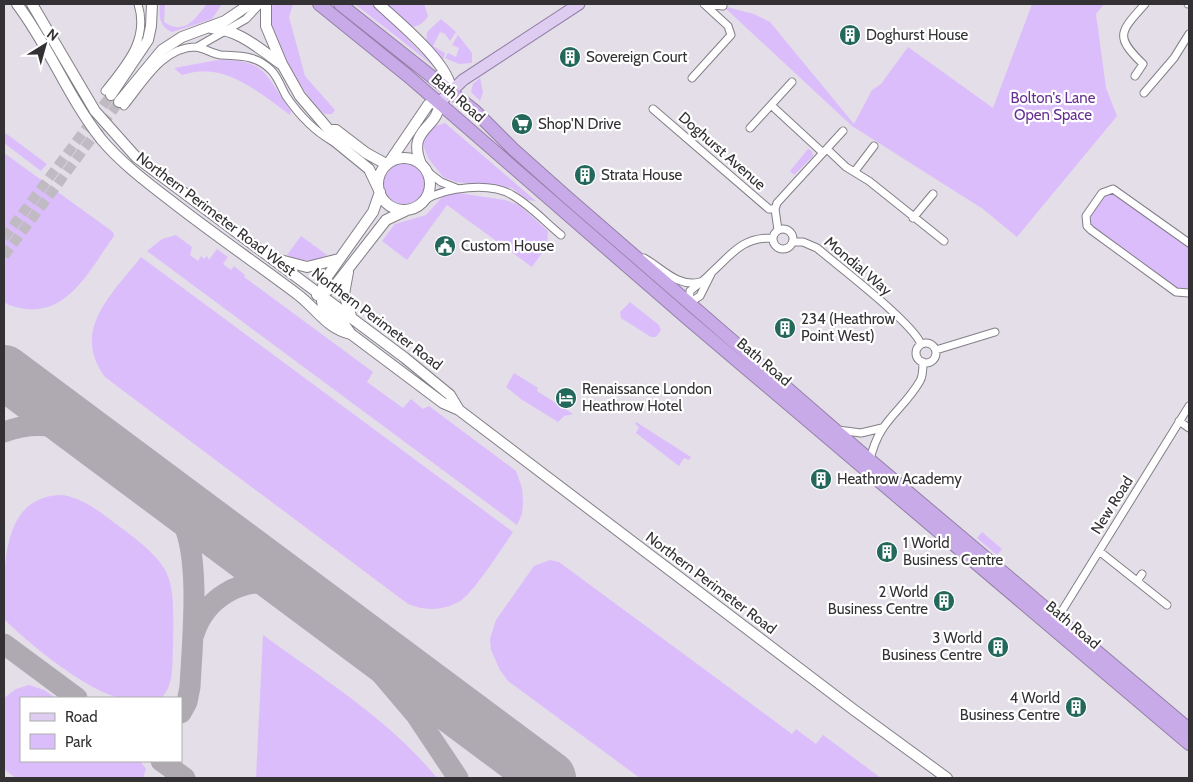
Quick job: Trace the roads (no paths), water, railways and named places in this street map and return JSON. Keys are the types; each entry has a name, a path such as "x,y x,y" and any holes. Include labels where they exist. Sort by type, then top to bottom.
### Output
{"highway":[{"name":"Bath Road","path":"319,4 685,308 836,430 1189,729"},
{"name":"Bath Road","path":"340,4 451,90 562,193 626,248 685,308 1189,744"}],"main road":[{"path":"439,103 451,90 579,4"}],"street":[{"name":"Northern Perimeter Road West","path":"17,4 38,35 79,108 116,155 143,179 196,220 300,296"},
{"name":"Northern Perimeter Road West","path":"32,4 87,98 101,119 124,145 152,171 272,257"},
{"path":"115,98 137,45 141,29 138,4"},
{"path":"115,98 162,50 182,37 234,16 250,4"},
{"path":"115,98 165,58 197,47 246,19 260,4"},
{"path":"266,4 266,26 282,64 300,96 329,130 331,138 369,169 387,203 396,209 406,210"},
{"path":"379,4 442,68 450,81 451,90"},
{"path":"703,4 723,6"},
{"path":"692,78 730,35 728,26 703,4"},
{"path":"1134,76 1143,64 1125,46 1124,32 1126,24 1144,4"},
{"path":"115,98 145,47 151,26 151,5"},
{"path":"207,28 226,30 247,38 282,64"},
{"path":"1144,93 1180,50 1189,34"},
{"path":"197,47 212,53 243,55 264,64 272,71 286,95 307,123 320,134 339,145"},
{"path":"750,128 792,82"},
{"path":"351,334 344,324 323,307 321,295 324,281 373,212 379,190 380,173 428,105 439,103 439,111 420,133 416,141 431,186 425,200"},
{"path":"771,106 825,151 846,167 855,171 944,241"},
{"name":"Doghurst Avenue","path":"653,109 769,209 775,209"},
{"path":"329,130 336,130 366,153 388,162 408,157 441,182 457,188 508,193 561,235"},
{"path":"773,238 778,230 775,209 777,203 843,132"},
{"path":"855,171 874,146"},
{"path":"300,296 321,295 333,288 386,220 416,207 441,191 457,188"},
{"path":"1189,243 1113,189 1102,193 1086,216 1091,230 1176,292 1189,293"},
{"path":"913,218 933,194"},
{"path":"773,238 775,244 781,248 787,248 792,242 793,236 789,231 784,229 778,230"},
{"path":"685,308 690,291 711,274 732,250 752,240 773,238"},
{"name":"Mondial Way","path":"792,242 803,242 817,248 888,308 918,337 921,344"},
{"name":"Bath Road","path":"626,248 680,281 694,284 700,282"},
{"path":"272,257 292,265 307,267 339,259"},
{"name":"Northern Perimeter Road","path":"272,257 450,395 459,410"},
{"path":"348,271 344,294 347,309 352,318"},
{"path":"685,308 700,296 711,274"},
{"name":"Northern Perimeter Road","path":"300,296 322,318 340,332 351,334 443,404 459,410 846,704 947,778"},
{"path":"936,350 995,332"},
{"path":"930,343 936,350 934,359 930,362 918,359 916,352 921,344 930,343"},
{"path":"870,460 874,442 882,428 920,380 924,362"},
{"name":"New Road","path":"1057,619 1189,406"},
{"path":"1180,421 1189,428"},
{"path":"836,430 865,432 882,428"},
{"path":"1099,552 1168,606"},
{"path":"1137,581 1142,574"}],"tunnel":[{"path":"4,238 111,95"},
{"path":"4,256 119,102"}],"place":[{"name":"Doghurst House","path":"850,35"},
{"name":"Sovereign Court","path":"570,57"},
{"name":"Shop'N Drive","path":"522,124"},
{"name":"Strata House","path":"585,175"},
{"name":"Custom House","path":"445,246"},
{"name":"234 (Heathrow Point West)","path":"785,328"},
{"name":"Renaissance London Heathrow Hotel","path":"566,398"},
{"name":"Heathrow Academy","path":"821,479"},
{"name":"1 World Business Centre","path":"887,552"},
{"name":"2 World Business Centre","path":"944,601"},
{"name":"3 World Business Centre","path":"998,647"},
{"name":"4 World Business Centre","path":"1076,707"}],"park label":[{"name":"Bolton's Lane Open Space","path":"1053,106"}]}
